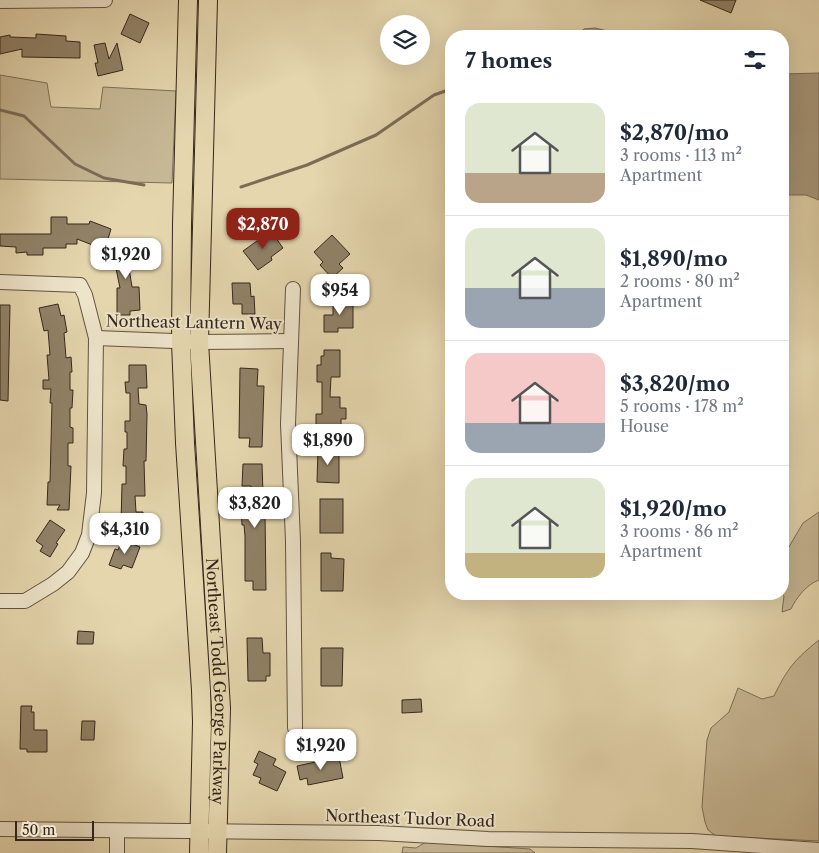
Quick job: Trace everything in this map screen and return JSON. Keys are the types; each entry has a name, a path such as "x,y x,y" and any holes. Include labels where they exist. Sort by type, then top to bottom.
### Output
{"main road":[{"name":"Northeast Todd George Parkway","path":"188,0 181,342 185,443 201,690 199,853"},
{"name":"Northeast Todd George Parkway","path":"208,0 199,342 220,708 217,853"}],"street":[{"path":"0,1 105,1"},
{"path":"0,282 80,285 85,295 96,338 94,493 89,535 82,553 68,572 53,584 25,601 0,601"},
{"path":"293,289 288,424 293,541 295,728"},
{"name":"Northeast Lantern Way","path":"96,338 181,342 291,340"},
{"name":"Northeast Tudor Road","path":"0,829 379,833 488,839 692,841 819,850"},
{"path":"117,831 117,853"}],"shaded area":[{"path":"595,28 604,30 583,30"},
{"path":"819,73 819,200 806,195 789,195 789,74"},
{"path":"0,75 47,83 51,107 100,109 103,87 176,91 172,183 0,179"},
{"path":"819,512 819,580 802,592 791,609 782,612 784,600 789,600 789,547 803,523"},
{"path":"819,640 819,841 716,836 708,830 702,807 707,740 711,728 729,712 738,688 762,699 774,696 792,665"},
{"path":"426,842 530,849 535,853 402,853 403,847 416,848"}],"building":[{"path":"700,0 736,0 731,13"},
{"path":"130,14 149,23 140,43 121,34"},
{"path":"36,34 66,36 66,41 80,42 80,58 22,57 22,49 0,54 0,37 10,35 10,37 36,38"},
{"path":"105,43 109,59 117,43 123,70 98,76 95,63 98,63 94,45"},
{"path":"51,217 67,217 67,224 89,224 90,221 111,229 108,239 112,240 108,251 77,239 77,244 66,244 66,248 43,248 43,255 27,255 27,252 16,253 16,247 0,246 0,234 51,234"},
{"path":"271,231 283,248 271,257 272,260 258,270 243,251"},
{"path":"332,235 350,254 339,264 343,268 332,278 320,265 323,262 314,252"},
{"path":"131,245 133,254 138,253 140,266 129,268 132,287 139,287 140,310 130,311 130,315 117,315 117,288 120,288 112,249"},
{"path":"232,283 250,283 251,297 254,296 255,314 242,314 242,304 233,304"},
{"path":"333,299 353,299 353,328 338,328 338,332 324,332 324,315 333,315"},
{"path":"58,304 61,316 64,315 67,332 64,333 66,358 71,357 70,390 73,390 72,408 70,408 70,427 73,428 73,443 68,443 68,466 71,466 69,510 57,510 60,505 47,505 48,482 50,482 52,403 50,403 51,389 43,389 43,380 49,380 47,355 50,355 48,330 44,331 39,308"},
{"path":"0,305 10,305 8,401 0,400"},
{"path":"324,350 340,350 340,377 331,377 330,397 340,397 340,408 346,408 346,419 341,419 341,426 328,426 328,431 316,432 316,414 322,414 322,382 317,382 317,365 321,365 321,356 324,356"},
{"path":"129,365 146,365 147,388 138,388 139,404 146,405 147,414 146,461 144,461 145,496 135,496 136,512 143,512 142,533 125,533 128,523 121,523 122,484 126,484 126,466 123,466 124,449 127,449 125,421 130,421 130,393 126,393 125,382 129,382"},
{"path":"240,368 258,369 257,386 264,386 262,447 249,447 250,438 239,438"},
{"path":"318,449 339,450 339,483 317,482"},
{"path":"243,464 262,464 263,493 260,493 260,514 265,514 266,590 253,590 253,581 245,581 245,536 241,508 251,508 251,486 242,486"},
{"path":"320,499 343,499 343,533 320,533"},
{"path":"50,520 65,530 56,543 58,544 50,557 40,551 43,546 36,541"},
{"path":"122,540 140,547 132,568 123,565 121,569 109,565 115,549 118,550"},
{"path":"321,553 331,553 331,558 344,559 343,591 321,591"},
{"path":"78,631 94,632 93,644 77,644"},
{"path":"247,638 262,638 263,653 270,653 270,676 266,676 266,681 248,681"},
{"path":"321,648 343,648 342,686 321,686"},
{"path":"421,699 422,712 402,713 402,700"},
{"path":"21,706 32,706 34,730 47,730 47,752 27,752 27,749 20,749"},
{"path":"82,721 95,721 94,740 81,740"},
{"path":"259,751 276,759 273,765 286,772 277,791 259,783 261,778 253,775 258,764 254,762"},
{"path":"339,757 343,778 308,785 307,778 300,780 297,766"}],"waterway":[{"path":"241,187 307,165 376,135 434,95 445,91"},
{"path":"0,110 24,116 75,164 104,178 144,185"}]}
